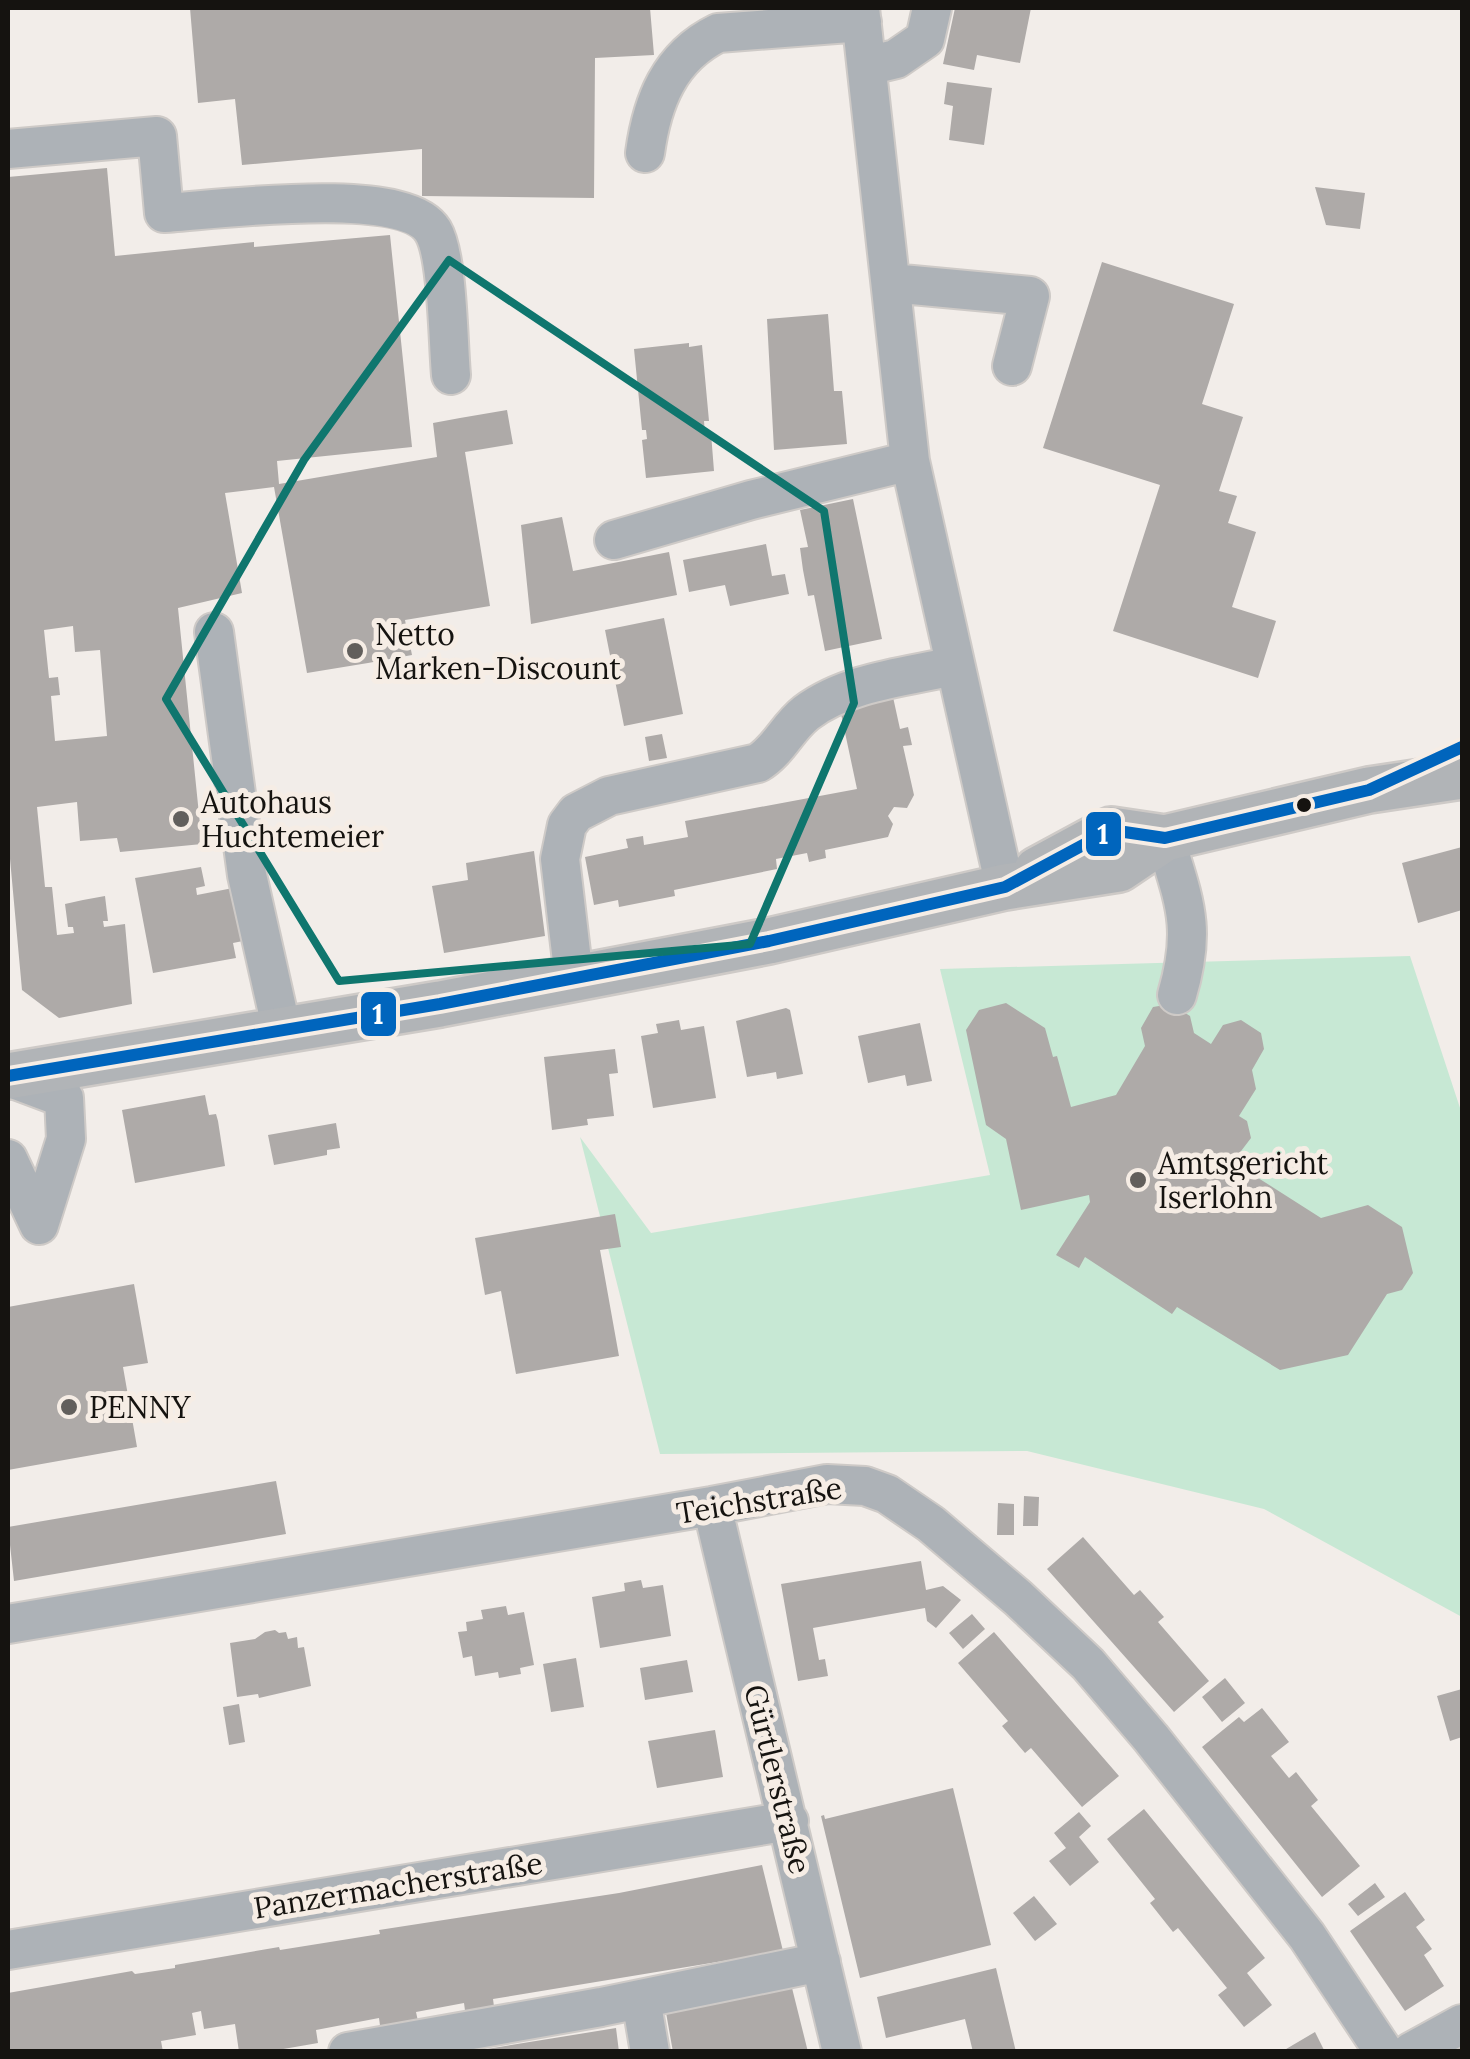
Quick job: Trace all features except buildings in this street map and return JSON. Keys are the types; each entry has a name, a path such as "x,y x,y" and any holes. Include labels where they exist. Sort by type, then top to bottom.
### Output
{"main road":[{"path":"1370,790 1462,747"},
{"path":"8,1077 769,941 1004,888 1111,830 1166,838 1370,790 1462,776"}],"street":[{"path":"868,66 896,58 925,39 932,8"},
{"path":"644,152 657,96 689,51 704,39 718,33 861,15 910,461 1004,888"},
{"path":"8,148 157,136 164,213 320,202 386,206 418,215 433,230 440,251 451,376"},
{"path":"892,283 1030,296 1012,366"},
{"path":"614,540 751,500 910,461"},
{"path":"214,632 247,874 282,1031"},
{"path":"574,978 560,859 568,826 576,813 609,796 758,764 772,755 800,718 828,699 845,691 954,666"},
{"path":"1166,838 1189,917 1186,964 1177,995"},
{"path":"8,1077 64,1098 66,1139 23,1233"},
{"path":"8,1159 23,1233"},
{"name":"Teichstraße","path":"8,1624 827,1484 865,1486 886,1494 931,1524 1088,1664 1307,1936 1384,2052"},
{"name":"Gürtlerstraße","path":"712,1506 842,2052"},
{"name":"Panzermacherstraße","path":"8,1950 789,1821"},
{"path":"348,2052 821,1962"},
{"path":"641,1999 650,2052"},
{"path":"1411,2052 1462,2024"}],"highlighted area":[{"path":"449,260 824,511 854,703 750,944 339,981 166,699 304,460"}],"green space":[{"path":"1410,956 1462,1114 1462,1617 1264,1509 1027,1451 660,1454 580,1137 651,1233 990,1175 940,969"}],"transit line":[{"name":"1","path":"8,1076 440,1004 769,941 1005,887 1111,830 1165,838 1369,790 1462,747"}],"place":[{"name":"Netto Marken-Discount","path":"355,651"},
{"name":"Autohaus Huchtemeier","path":"181,819"},
{"name":"Amtsgericht Iserlohn","path":"1138,1180"},
{"name":"PENNY","path":"69,1407"}]}
